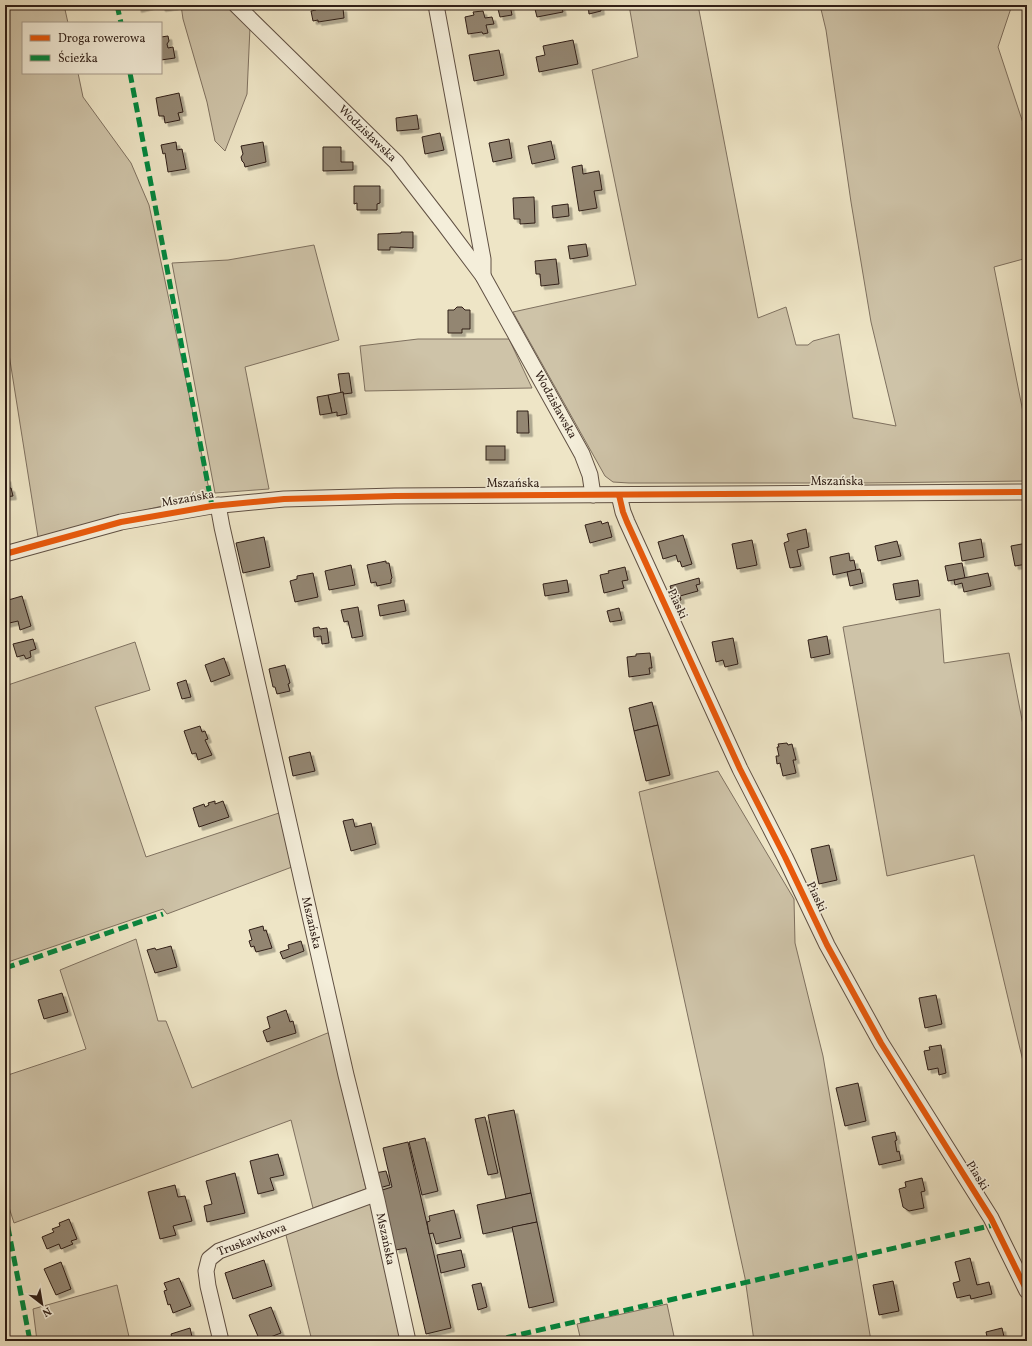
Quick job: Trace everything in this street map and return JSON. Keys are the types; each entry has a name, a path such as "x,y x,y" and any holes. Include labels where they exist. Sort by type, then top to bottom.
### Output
{"street":[{"name":"Wodzisławska","path":"236,5 396,162 483,276 580,449 590,475 593,495"},
{"name":"Wodzisławska","path":"436,5 483,259 483,276"},
{"name":"Mszańska","path":"5,554 22,548 121,522 238,502 323,498 1027,492"},
{"name":"Piaski","path":"619,495 627,522 740,769 785,857 827,945 881,1043 991,1218 1027,1291"},
{"name":"Mszańska","path":"218,505 341,1052 408,1341"},
{"name":"Truskawkowa","path":"221,1341 208,1286 206,1271 209,1258 219,1251 375,1194"}],"shaded area":[{"path":"5,5 64,5 68,22 22,22 22,74 78,74 83,97 131,163 149,205 210,494 38,537 5,329"},
{"path":"181,5 228,5 250,27 247,94 225,151 215,141 207,102 183,19"},
{"path":"629,5 698,5 758,318 786,307 796,345 808,345 813,341 839,334 853,418 896,426 871,322 851,202 826,30 820,5 1012,5 998,47 1024,126 1027,144 1027,258 994,267 1027,432 1027,481 629,483 613,482 605,476 513,312 636,285 592,70 638,57"},
{"path":"314,245 339,340 245,367 269,489 215,493 172,263 228,260"},
{"path":"418,339 509,339 532,388 365,391 360,346"},
{"path":"940,609 944,663 1009,653 1024,730 1027,730 1027,1078 974,855 887,876 843,627"},
{"path":"135,642 150,690 95,707 146,857 279,813 292,867 167,914 163,909 5,963 5,686"},
{"path":"718,771 794,899 795,943 823,1056 871,1341 754,1341 745,1278 639,792"},
{"path":"136,939 158,1021 166,1021 192,1088 330,1032 366,1189 313,1208 291,1120 14,1223 5,1195 5,1076 86,1049 60,970"},
{"path":"372,1200 403,1341 312,1341 285,1231"},
{"path":"117,1285 130,1341 37,1341 33,1309"},
{"path":"667,1304 675,1341 581,1341 577,1324"}],"building":[{"path":"137,5 153,5 138,9"},
{"path":"161,5 174,5 175,6 162,8"},
{"path":"315,5 337,5 338,9 343,8 344,18 318,22 318,20 313,21 311,11 316,10"},
{"path":"497,5 510,5 512,15 500,17"},
{"path":"534,5 561,5 563,12 537,17"},
{"path":"588,5 600,5 601,11 589,14"},
{"path":"483,11 485,18 492,17 494,24 486,25 488,33 483,34 482,32 468,34 465,17 474,15 473,12"},
{"path":"168,36 168,48 173,47 175,58 162,60 162,37"},
{"path":"573,40 578,64 539,72 536,57 545,55 543,46"},
{"path":"499,50 504,75 474,81 469,55"},
{"path":"179,93 183,112 178,113 180,120 165,123 164,116 159,116 156,98"},
{"path":"417,115 419,129 397,131 396,118"},
{"path":"440,133 444,150 425,154 422,137"},
{"path":"509,139 512,158 493,162 489,143"},
{"path":"551,141 555,159 532,164 528,146"},
{"path":"176,142 177,150 182,149 186,169 168,172 165,153 163,154 161,145"},
{"path":"263,142 266,162 245,167 241,157 243,154 241,146"},
{"path":"323,147 341,147 341,162 353,162 353,170 323,171"},
{"path":"582,165 583,174 599,171 602,190 594,191 597,208 579,211 572,167"},
{"path":"354,186 380,186 380,203 377,204 377,210 357,210 357,203 354,204"},
{"path":"534,197 535,223 520,224 520,219 514,219 513,198"},
{"path":"568,204 569,216 553,218 552,206"},
{"path":"413,232 413,248 390,247 390,250 378,250 378,234"},
{"path":"586,244 588,256 570,259 568,246"},
{"path":"556,259 559,284 541,286 540,274 536,274 535,261"},
{"path":"457,307 470,310 470,329 462,329 462,333 448,333 448,310 454,310"},
{"path":"349,373 352,393 343,394 343,392 341,393 338,374"},
{"path":"343,392 347,414 337,416 337,412 332,413 328,395"},
{"path":"328,395 332,413 320,415 317,397"},
{"path":"517,411 528,411 529,433 517,433"},
{"path":"486,446 505,446 505,460 486,460"},
{"path":"7,478 9,488 11,488 13,496 5,497 5,479"},
{"path":"601,521 602,524 608,522 612,537 590,543 585,525"},
{"path":"806,529 809,547 797,550 801,566 790,568 784,543 789,541 787,534"},
{"path":"683,535 692,564 682,567 680,561 678,562 676,555 663,559 658,542"},
{"path":"264,537 270,567 243,573 236,543"},
{"path":"981,539 984,557 962,561 959,543"},
{"path":"752,540 757,565 737,569 732,544"},
{"path":"897,541 901,556 878,561 875,546"},
{"path":"1027,543 1027,564 1015,566 1011,546"},
{"path":"849,553 850,561 854,560 856,570 833,575 830,557"},
{"path":"386,561 386,563 389,563 392,578 391,583 377,586 376,582 371,583 367,565"},
{"path":"962,563 965,578 948,581 945,566"},
{"path":"351,565 355,585 329,590 325,571"},
{"path":"625,567 628,580 622,581 624,588 604,593 600,575 609,573 608,571"},
{"path":"860,569 863,583 850,586 847,572"},
{"path":"313,573 318,597 295,602 290,581 297,579 297,576"},
{"path":"988,573 991,586 964,592 962,583 955,585 954,580"},
{"path":"699,578 700,584 696,585 698,591 680,596 681,600 671,603 669,597 673,595 670,586"},
{"path":"567,580 569,592 545,596 543,584"},
{"path":"918,580 920,596 896,600 893,584"},
{"path":"22,596 31,626 20,630 18,621 5,624 5,601"},
{"path":"404,600 406,611 380,616 378,605"},
{"path":"358,607 363,636 352,638 348,621 344,622 341,610"},
{"path":"619,608 622,620 610,622 607,611"},
{"path":"319,627 320,629 327,628 329,643 322,644 321,636 314,637 313,628"},
{"path":"827,636 830,654 811,658 808,640"},
{"path":"733,638 738,664 725,667 723,660 716,662 712,642"},
{"path":"33,639 36,649 30,651 31,657 26,659 24,655 17,657 13,644"},
{"path":"650,653 652,668 649,668 650,674 629,677 627,657 636,656 636,654"},
{"path":"224,658 230,675 211,682 205,665"},
{"path":"285,665 290,683 288,684 290,691 277,694 275,687 273,687 269,669"},
{"path":"186,680 191,697 182,699 177,683"},
{"path":"652,702 658,725 634,731 629,708"},
{"path":"658,725 670,775 646,781 634,731"},
{"path":"200,726 202,732 205,731 208,739 205,740 212,755 198,760 196,753 192,754 184,731"},
{"path":"787,743 788,745 792,744 796,760 793,760 796,773 783,776 780,763 777,764 776,756 779,756 777,747 779,747 778,744"},
{"path":"310,752 315,771 293,776 289,757"},
{"path":"215,801 215,804 223,801 229,817 199,827 193,808 204,804 205,807 209,805 208,803"},
{"path":"353,819 355,827 371,823 376,844 351,851 343,821"},
{"path":"829,845 837,880 819,884 811,849"},
{"path":"263,926 264,931 266,930 272,948 256,952 254,946 251,947 249,941 252,940 249,930"},
{"path":"301,941 304,951 283,959 280,952 289,949 288,945"},
{"path":"171,946 177,967 155,973 147,950 155,948 156,950"},
{"path":"62,993 68,1012 44,1019 38,1000"},
{"path":"936,995 942,1024 925,1028 919,998"},
{"path":"286,1010 290,1022 293,1021 296,1033 267,1042 263,1031 270,1028 267,1017"},
{"path":"941,1045 946,1073 939,1075 938,1068 928,1070 924,1051 930,1050 929,1047"},
{"path":"858,1083 866,1121 845,1126 836,1088"},
{"path":"514,1110 531,1193 506,1199 488,1115"},
{"path":"485,1117 498,1173 488,1175 475,1119"},
{"path":"895,1132 897,1152 899,1151 901,1160 879,1165 872,1137"},
{"path":"425,1138 438,1191 422,1195 409,1142"},
{"path":"408,1142 451,1328 426,1334 406,1248 396,1250 379,1191 392,1187 383,1148"},
{"path":"278,1154 284,1175 270,1178 274,1190 258,1194 250,1161"},
{"path":"386,1171 390,1185 379,1188 375,1173"},
{"path":"235,1173 245,1213 207,1222 204,1206 212,1204 206,1181"},
{"path":"922,1178 925,1191 921,1192 924,1208 909,1211 903,1207 899,1189 906,1187 905,1182"},
{"path":"175,1185 178,1197 185,1196 192,1221 173,1226 176,1235 160,1239 148,1192"},
{"path":"531,1193 537,1222 483,1234 477,1205"},
{"path":"454,1210 461,1238 436,1244 433,1233 429,1234 427,1222 430,1221 429,1216"},
{"path":"69,1219 77,1239 71,1241 73,1244 61,1249 59,1244 47,1249 42,1237 54,1232 52,1229 60,1226 59,1223"},
{"path":"537,1222 554,1302 529,1308 512,1227"},
{"path":"461,1250 465,1267 441,1273 437,1255"},
{"path":"970,1258 977,1285 989,1282 992,1294 971,1299 970,1295 957,1298 953,1283 960,1281 955,1262"},
{"path":"264,1260 272,1286 233,1299 225,1273"},
{"path":"61,1262 71,1289 56,1295 44,1269"},
{"path":"179,1278 191,1306 173,1313 170,1304 168,1305 164,1291 167,1290 164,1283"},
{"path":"893,1281 899,1311 879,1315 873,1285"},
{"path":"481,1283 487,1307 478,1310 472,1285"},
{"path":"271,1307 281,1333 260,1341 249,1315"},
{"path":"190,1328 193,1341 173,1341 171,1334"},
{"path":"1002,1328 1005,1341 988,1341 986,1332"}],"marked path":[{"path":"117,5 121,22"},
{"path":"130,74 212,506"},
{"path":"5,968 163,914"},
{"path":"5,1212 30,1341"},
{"path":"492,1341 994,1225"}],"cycle path":[{"path":"5,554 121,522 212,506 284,499 395,496 1027,492"},
{"path":"619,495 627,522 740,769 785,857 827,945 881,1043 991,1218 1027,1291"}]}
